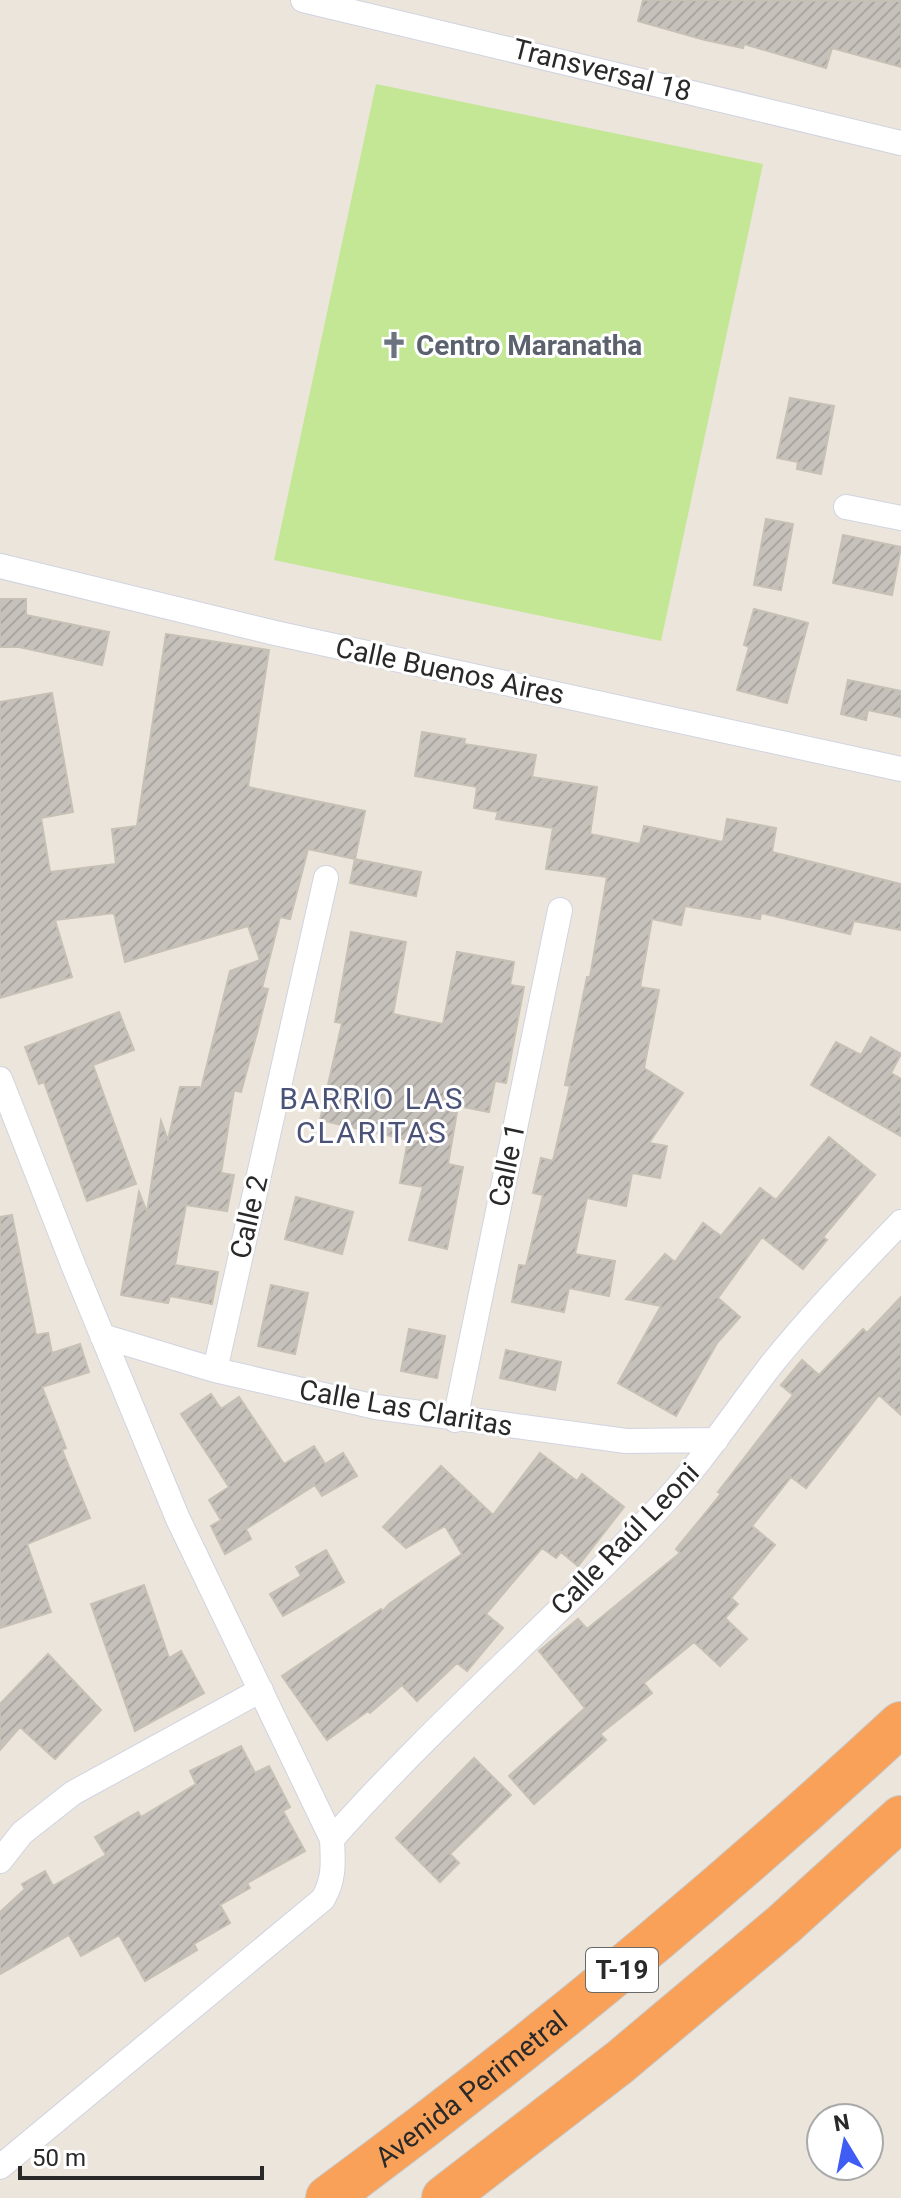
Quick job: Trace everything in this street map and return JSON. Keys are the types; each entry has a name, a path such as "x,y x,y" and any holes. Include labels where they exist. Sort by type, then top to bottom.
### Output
{"highway":[{"name":"Avenida Perimetral","path":"328,2198 576,2008 737,1873 901,1724"},
{"name":"T-19","path":"444,2198 620,2062 783,1925 901,1818"}],"street":[{"name":"Transversal 18","path":"303,0 901,143"},
{"path":"846,507 901,518"},
{"name":"Calle Buenos Aires","path":"0,566 275,633 901,769"},
{"name":"Calle 2","path":"215,1370 326,878"},
{"name":"Calle 1","path":"455,1420 560,910"},
{"path":"0,1079 178,1519 332,1839 334,1871 323,1899 0,2167"},
{"name":"Calle Raúl Leoni","path":"332,1839 377,1788 660,1508 820,1307 901,1222"},
{"name":"Calle Las Claritas","path":"102,1336 215,1370 376,1407 626,1441 716,1440"},
{"path":"0,1861 22,1833 73,1793 261,1690"}],"green space":[{"path":"376,84 763,164 661,641 274,560"}],"building":[{"path":"643,0 901,1 901,67 832,48 826,68 744,44 743,48 705,40 638,21"},
{"path":"790,398 834,406 821,474 797,469 798,462 777,458"},
{"path":"766,519 793,524 781,590 754,585"},
{"path":"843,535 901,547 892,595 833,583"},
{"path":"0,599 26,599 26,615 109,632 102,665 19,647 0,647"},
{"path":"754,609 808,623 787,703 737,690 749,647 744,645"},
{"path":"166,634 269,650 248,787 365,811 355,859 308,849 290,919 280,917 262,988 268,989 258,1029 241,1092 234,1090 221,1173 234,1175 227,1211 186,1205 175,1265 218,1272 212,1304 170,1296 168,1303 121,1295 139,1192 147,1212 161,1121 168,1140 180,1087 199,1087 200,1093 230,971 260,960 248,926 125,962 114,913 55,920 72,977 0,998 0,702 52,693 73,812 41,818 50,872 116,864 112,829 137,826"},
{"path":"848,680 901,691 901,717 868,710 866,720 841,714"},
{"path":"422,732 465,739 464,744 536,755 532,777 597,787 590,834 640,844 644,826 723,842 727,819 776,828 772,852 901,884 901,930 854,921 850,934 761,913 760,919 685,906 681,925 652,919 640,987 659,990 644,1068 683,1093 649,1143 667,1146 660,1178 632,1173 626,1206 587,1198 575,1254 615,1261 609,1296 569,1288 564,1312 512,1302 519,1265 526,1266 543,1195 533,1193 541,1158 553,1161 570,1086 565,1085 587,977 590,977 607,877 546,869 553,828 496,819 498,812 474,808 477,787 415,776"},
{"path":"355,859 421,872 416,896 350,883"},
{"path":"351,932 406,942 393,1014 443,1024 457,952 514,962 510,985 524,987 506,1083 495,1081 489,1112 458,1106 448,1164 463,1167 447,1249 409,1240 423,1187 400,1183 408,1140 320,1120 342,1023 335,1022"},
{"path":"119,1012 134,1050 93,1065 136,1184 87,1201 44,1082 39,1084 25,1047"},
{"path":"871,1037 901,1054 891,1073 901,1079 901,1136 811,1085 836,1042 861,1055"},
{"path":"829,1137 875,1175 823,1237 827,1240 803,1269 762,1237 718,1298 740,1317 717,1343 676,1416 618,1383 661,1306 626,1299 665,1254 675,1262 703,1223 721,1236 760,1188 776,1200"},
{"path":"296,1197 353,1212 342,1254 285,1239"},
{"path":"12,1215 36,1335 48,1333 52,1353 80,1344 89,1372 42,1387 66,1448 62,1450 90,1518 27,1544 51,1612 0,1628 0,1217"},
{"path":"271,1285 308,1293 295,1354 258,1346"},
{"path":"901,1297 901,1415 879,1395 806,1488 791,1477 752,1526 775,1545 731,1598 738,1604 725,1618 747,1639 720,1666 694,1642 644,1683 652,1693 600,1734 606,1740 534,1804 509,1776 585,1708 539,1651 578,1619 587,1629 680,1553 676,1549 721,1494 718,1492 793,1395 781,1385 802,1360 819,1375 863,1329 867,1333"},
{"path":"409,1329 445,1336 437,1378 401,1371"},
{"path":"506,1350 561,1362 555,1390 500,1378"},
{"path":"211,1394 221,1409 239,1397 284,1464 314,1446 325,1464 343,1453 357,1476 322,1496 315,1485 246,1529 251,1539 225,1554 211,1526 221,1520 209,1500 229,1487 181,1414"},
{"path":"540,1453 577,1481 582,1474 624,1507 578,1566 561,1552 556,1558 542,1548 486,1614 503,1628 467,1671 457,1663 417,1701 402,1685 370,1713 368,1711 327,1740 282,1676 381,1609 383,1611 462,1554 445,1526 406,1548 383,1527 441,1466 493,1515"},
{"path":"326,1550 344,1582 283,1616 270,1594 301,1576 296,1567"},
{"path":"144,1585 169,1658 181,1651 204,1693 135,1731 91,1604"},
{"path":"48,1654 101,1710 55,1759 20,1727 0,1750 0,1704"},
{"path":"241,1746 255,1773 269,1766 290,1807 283,1811 305,1851 247,1883 250,1888 220,1905 230,1923 194,1944 197,1950 145,1981 119,1935 81,1956 69,1935 0,1974 0,1912 25,1889 22,1884 45,1871 53,1886 106,1855 95,1837 138,1812 141,1817 196,1784 190,1771"},
{"path":"474,1758 511,1795 450,1854 459,1863 440,1882 396,1838"}],"place":[{"name":"Centro Maranatha","path":"394,345"}],"district":[{"name":"BARRIO LAS CLARITAS","path":"372,1115"}]}
